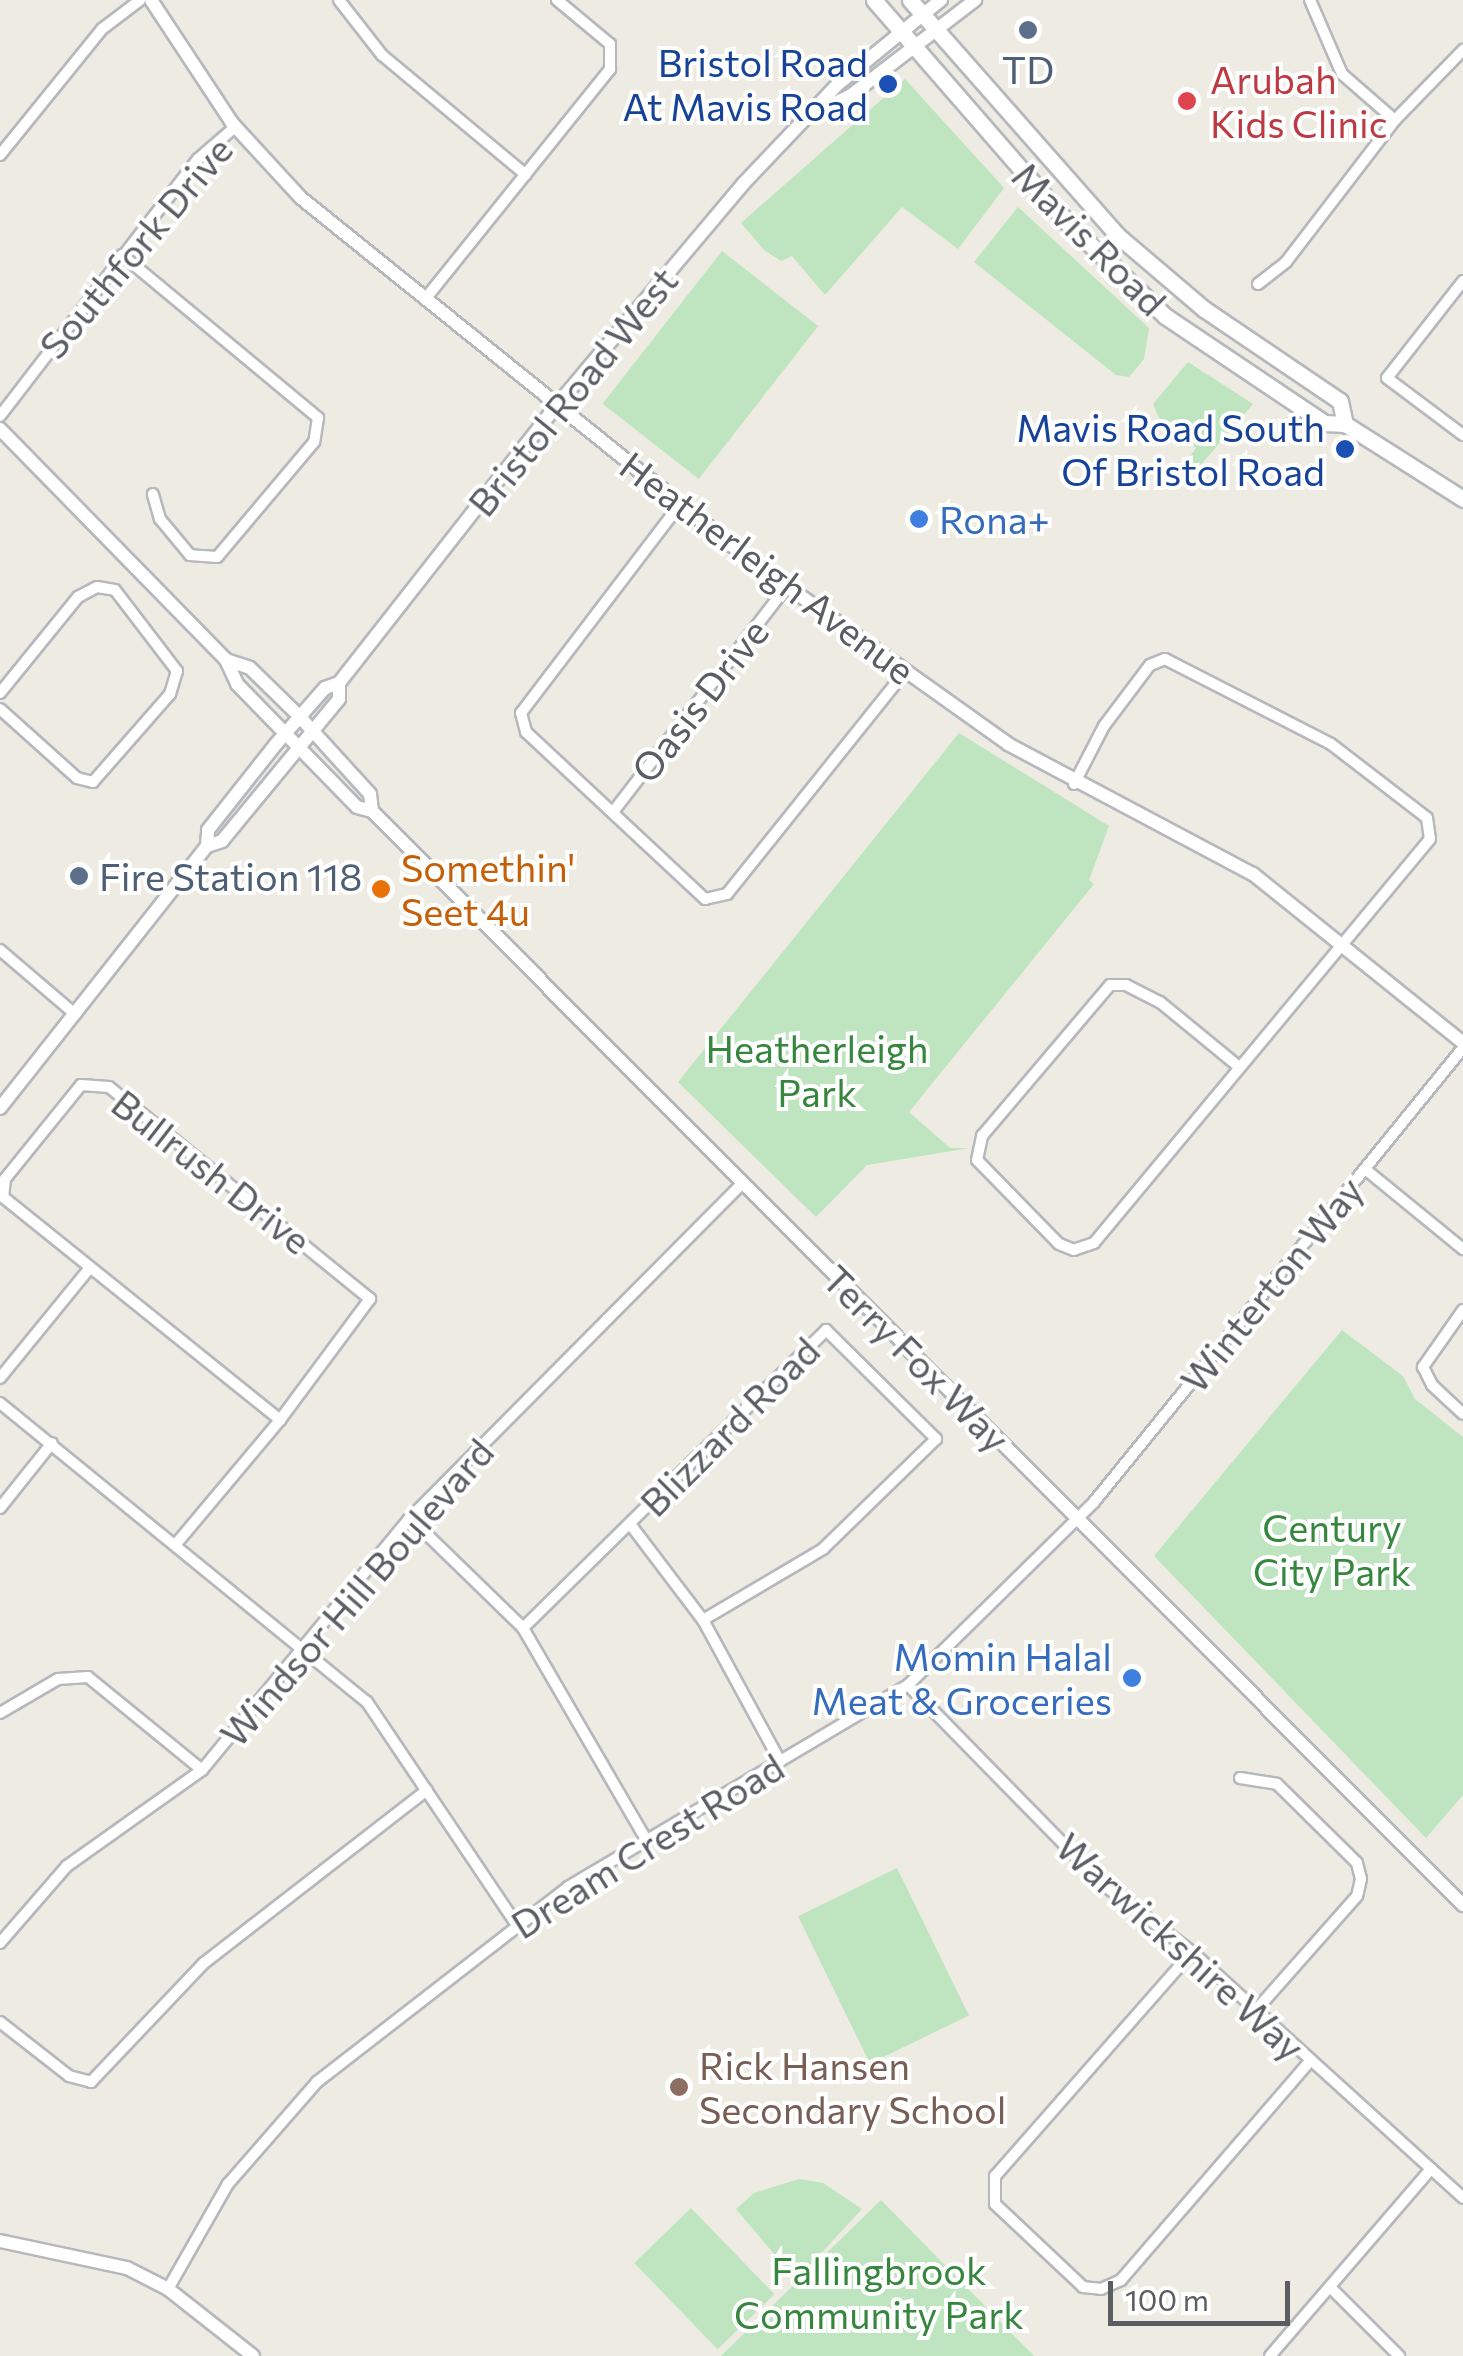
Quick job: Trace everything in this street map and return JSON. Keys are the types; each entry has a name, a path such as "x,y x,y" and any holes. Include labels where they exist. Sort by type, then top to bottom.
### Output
{"main road":[{"name":"Mavis Road","path":"874,0 1122,279 1186,331 1324,423 1345,424 1463,499"},
{"name":"Mavis Road","path":"910,0 1117,234 1204,308 1340,401 1345,424"}],"street":[{"path":"0,155 102,28 140,0"},
{"name":"Heatherleigh Avenue","path":"151,0 235,127 302,198 786,588 904,673 1074,784 1253,874 1463,1045"},
{"path":"339,0 382,55 526,176"},
{"path":"426,298 612,64 610,44 557,0"},
{"name":"Bristol Road West","path":"818,112 838,84 941,0"},
{"name":"Bristol Road West","path":"207,846 208,830 285,733 324,688 339,683 557,405 743,184 818,112 914,48 975,0"},
{"path":"1310,0 1342,74 1395,120"},
{"path":"1258,284 1286,262 1395,120 1463,50"},
{"name":"Southfork Drive","path":"0,416 198,159 235,127"},
{"path":"122,255 318,418 314,442 218,557 190,555 160,520 153,494"},
{"path":"1463,281 1387,378 1463,435"},
{"name":"Terry Fox Way","path":"0,430 226,660 237,684 357,807 372,811 1463,1905"},
{"path":"681,504 522,713 526,732 695,891 720,898 904,673"},
{"path":"0,693 78,596 97,587 114,590 177,671 170,694 93,782 77,778 0,708"},
{"name":"Oasis Drive","path":"613,812 786,588"},
{"path":"1074,784 1104,726 1150,664 1165,659 1331,744 1420,809 1430,838 1239,1067 1085,1246 1059,1244 977,1160 982,1136 1110,985 1126,985 1160,1002 1239,1067"},
{"name":"Terry Fox Way","path":"226,660 250,668 299,716 370,794 372,811"},
{"name":"Bristol Road West","path":"0,1108 207,846 222,841 339,699 339,683"},
{"path":"0,950 76,1014"},
{"name":"Winterton Way","path":"1078,1519 1463,1045"},
{"name":"Bullrush Drive","path":"176,1544 280,1420 368,1306 366,1292 98,1084 82,1085 3,1188 3,1197 280,1420"},
{"path":"1364,1169 1463,1249"},
{"name":"Windsor Hill Boulevard","path":"0,1943 67,1866 202,1770 410,1518 743,1183"},
{"path":"0,1378 90,1269"},
{"path":"1463,1310 1424,1361 1432,1385 1463,1414"},
{"name":"Blizzard Road","path":"523,1628 826,1330 936,1439 823,1549 703,1620"},
{"path":"0,1403 367,1702 516,1924"},
{"path":"0,1508 52,1444"},
{"path":"410,1518 523,1628 647,1841"},
{"name":"Dream Crest Road","path":"168,2289 228,2184 269,2130 317,2082 516,1924 908,1685 1078,1519"},
{"path":"630,1524 703,1620 780,1761"},
{"path":"0,1714 58,1678 88,1677 202,1770"},
{"name":"Warwickshire Way","path":"908,1685 1104,1884 1192,1952 1463,2198"},
{"path":"1240,1778 1276,1784 1358,1863 1361,1879 1356,1896 1256,2009"},
{"path":"0,2022 70,2076 91,2082 204,1963 428,1790"},
{"path":"1192,1952 995,2176 995,2204 1083,2287 1101,2289 1121,2280 1310,2061"},
{"path":"1270,2356 1431,2169"},
{"path":"0,2240 90,2257 168,2289 253,2356"},
{"path":"1330,2287 1399,2356"}],"green space":[{"path":"905,79 1004,188 958,249 902,207 825,295 792,256 781,261 764,250 741,223"},
{"path":"1018,207 1149,328 1144,359 1129,377 1116,375 974,262"},
{"path":"722,251 818,326 699,479 603,404"},
{"path":"1188,362 1253,404 1199,467 1188,459 1196,448 1159,418 1153,404"},
{"name":"Heatherleigh Park","path":"959,733 1109,826 1089,880 1094,884 909,1112 950,1148 969,1148 867,1165 816,1217 678,1082"},
{"name":"Century City Park","path":"1342,1330 1403,1376 1415,1399 1463,1437 1463,1795 1426,1838 1154,1556"},
{"path":"897,1868 969,2015 870,2064 798,1916"},
{"path":"799,2179 823,2183 862,2209 801,2275 792,2275 736,2209 754,2193"},
{"name":"Fallingbrook Community Park","path":"881,2200 1034,2356 721,2356"},
{"path":"691,2208 774,2294 718,2349 634,2263"}],"place":[{"name":"TD","path":"1028,30"},
{"name":"Bristol Road At Mavis Road","path":"888,84"},
{"name":"Arubah Kids Clinic","path":"1187,101"},
{"name":"Mavis Road South Of Bristol Road","path":"1345,449"},
{"name":"Rona+","path":"919,519"},
{"name":"Fire Station 118","path":"79,876"},
{"name":"Somethin' Seet 4u","path":"381,889"},
{"name":"Momin Halal Meat & Groceries","path":"1132,1678"},
{"name":"Rick Hansen Secondary School","path":"679,2087"}]}
